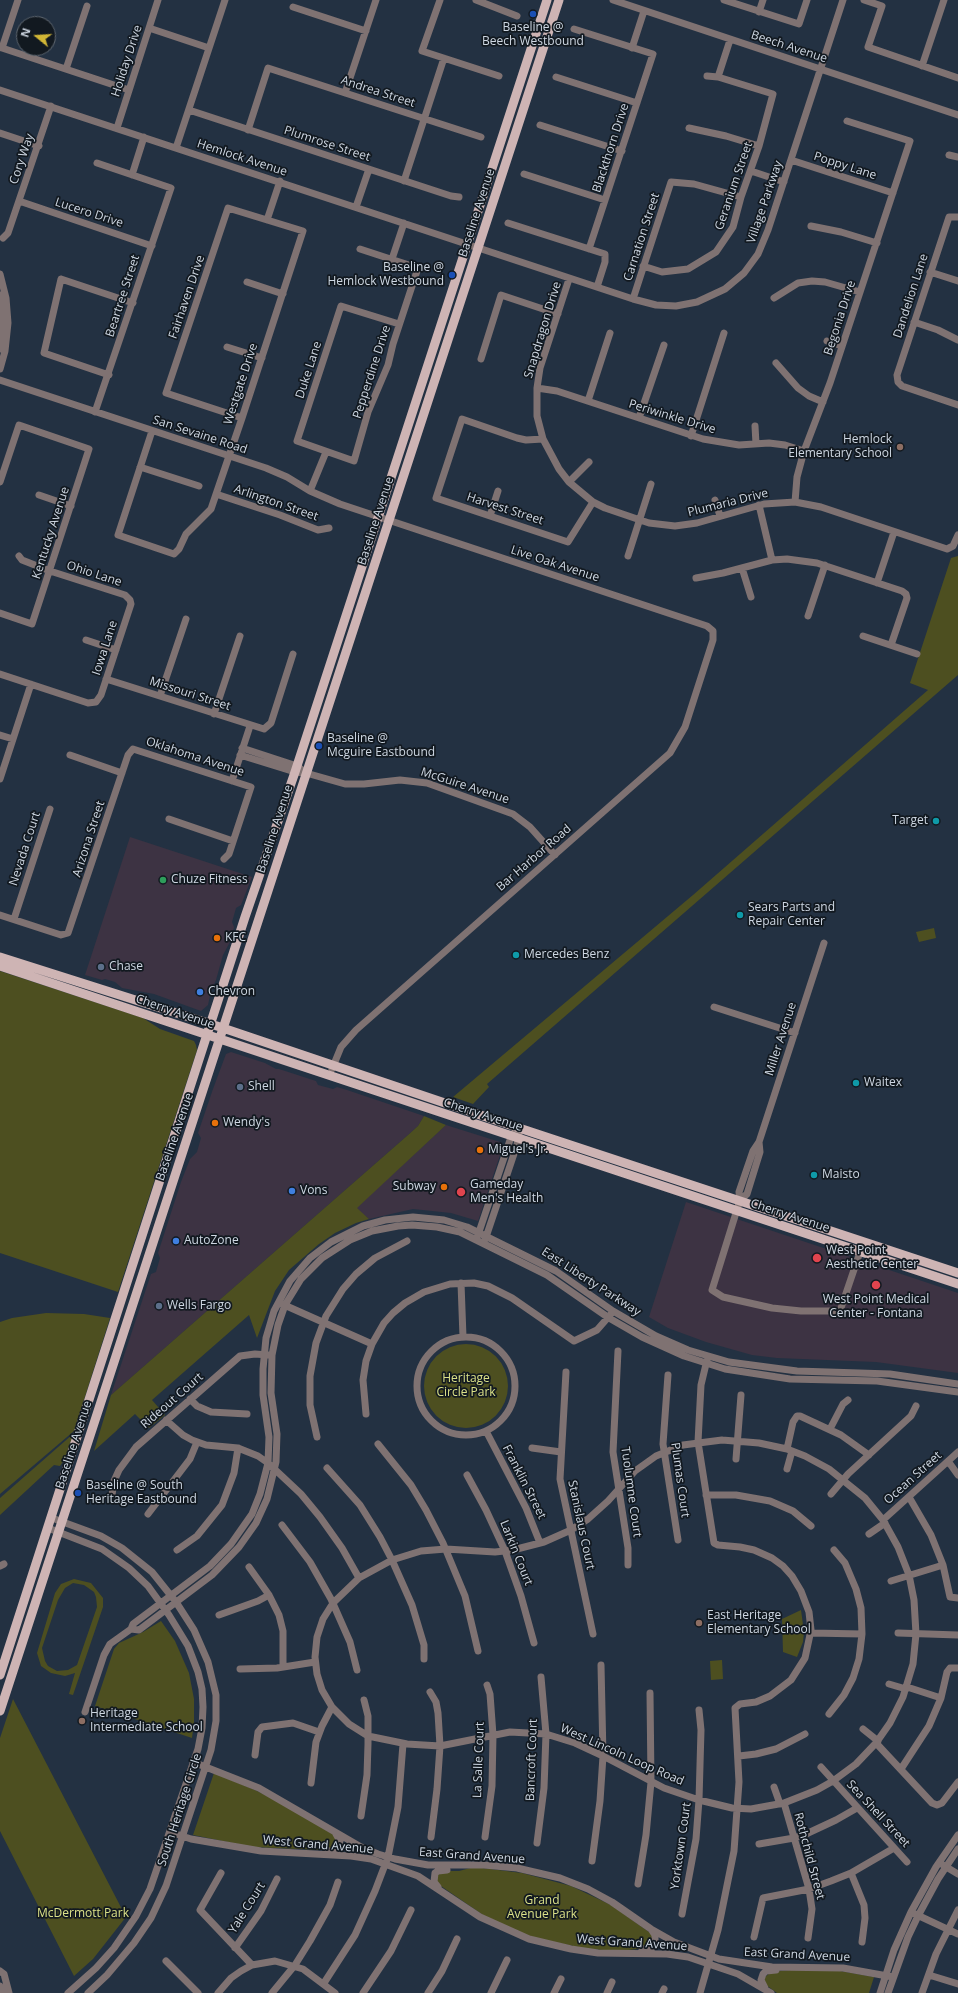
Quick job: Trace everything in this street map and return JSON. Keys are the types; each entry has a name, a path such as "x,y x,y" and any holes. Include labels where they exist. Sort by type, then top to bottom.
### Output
{"main road":[{"name":"Baseline Avenue","path":"0,1675 207,1036 296,769 547,0"},
{"name":"Baseline Avenue","path":"0,1711 4,1686 62,1521 559,0"},
{"name":"Cherry Avenue","path":"0,957 224,1028 519,1128 958,1272"},
{"name":"Cherry Avenue","path":"0,966 220,1041 958,1284"}],"street":[{"path":"18,0 2,48 129,90"},
{"name":"Holiday Drive","path":"116,128 158,0"},
{"path":"176,148 225,0"},
{"path":"345,93 376,0"},
{"path":"440,0 422,51 499,76"},
{"path":"476,0 517,16"},
{"name":"Beech Avenue","path":"613,0 958,116"},
{"path":"724,0 799,24 808,0"},
{"path":"759,12 763,0"},
{"name":"Village Parkway","path":"478,248 656,306 687,304 709,298 735,282 751,264 764,242 843,0"},
{"path":"864,0 882,6 868,47 958,78"},
{"path":"922,66 944,0"},
{"path":"66,69 87,6"},
{"path":"293,8 366,31"},
{"path":"574,29 632,48 644,11"},
{"path":"149,28 209,48"},
{"path":"707,76 718,77 730,40"},
{"name":"Blackthorn Drive","path":"589,249 653,54 632,48"},
{"path":"404,181 444,58"},
{"name":"Andrea Street","path":"248,130 268,68 481,137"},
{"path":"556,77 637,103"},
{"name":"Geranium Street","path":"644,266 662,272 688,269 707,259 716,252 729,236 733,227 741,197 759,146 773,94 718,77"},
{"name":"Hemlock Avenue","path":"0,90 478,248"},
{"name":"Cory Way","path":"3,238 8,234 39,146 51,106"},
{"name":"Plumrose Street","path":"189,110 404,181 451,196 459,197"},
{"name":"Begonia Drive","path":"795,502 797,477 804,451 823,402 910,141 847,120"},
{"path":"540,125 622,151"},
{"path":"688,128 726,136 759,146"},
{"path":"0,133 39,146"},
{"path":"97,163 132,175 144,137"},
{"path":"949,155 958,157"},
{"name":"Poppy Lane","path":"791,160 893,193"},
{"path":"356,207 369,169"},
{"path":"751,171 784,182"},
{"path":"524,174 605,200"},
{"name":"Beartree Street","path":"96,412 171,188 132,175"},
{"path":"267,220 280,182"},
{"name":"Carnation Street","path":"633,299 671,182 694,184 741,197"},
{"name":"Lucero Drive","path":"19,201 152,246"},
{"name":"Fairhaven Drive","path":"242,418 166,394 228,208 267,220"},
{"name":"Dandelion Lane","path":"958,217 949,217 897,375 898,382 902,386 958,405"},
{"name":"Westgate Drive","path":"140,467 118,535 174,554 179,550 186,534 211,509 303,232 267,220"},
{"path":"508,222 605,254 605,262 597,287"},
{"path":"360,249 392,259 404,223"},
{"path":"811,226 841,232 877,243"},
{"name":"Pepperdine Drive","path":"326,452 354,461 373,399 388,365 399,324 418,268 392,259"},
{"path":"930,272 958,281"},
{"path":"0,274 6,298 8,323 5,352 0,369"},
{"path":"109,375 44,353 61,279 133,303"},
{"name":"Snapdragon Drive","path":"537,388 540,368 570,279"},
{"path":"774,298 798,283 812,281 825,282 860,292"},
{"path":"247,282 283,294"},
{"path":"0,294 3,324 0,349"},
{"path":"481,359 501,295 558,314"},
{"name":"Duke Lane","path":"326,452 297,441 341,306 399,324"},
{"path":"914,322 938,330 958,340"},
{"path":"588,401 610,333"},
{"path":"691,436 724,333"},
{"path":"827,341 842,346"},
{"path":"639,418 664,345"},
{"path":"227,346 262,358"},
{"path":"776,363 798,388 809,396 823,402"},
{"name":"San Sevaine Road","path":"0,380 280,474 310,491 340,504 389,520"},
{"name":"Periwinkle Drive","path":"537,388 557,391 691,436 727,444 785,445 804,451"},
{"name":"Plumaria Drive","path":"537,388 537,416 543,439 550,455 569,482 593,502 605,508 657,525 675,526 697,523 759,505 795,502 821,508 944,548 951,548 958,535"},
{"name":"Harvest Street","path":"543,439 526,440 517,438 462,419 436,498 568,542 593,502"},
{"name":"Kentucky Avenue","path":"0,482 18,425 89,449 32,624 0,613"},
{"path":"755,426 756,444"},
{"path":"152,431 140,467 199,486"},
{"path":"310,491 326,452"},
{"path":"569,482 589,462"},
{"path":"628,556 651,484"},
{"path":"490,516 498,491"},
{"name":"Arlington Street","path":"216,494 318,530 329,528"},
{"path":"39,495 71,506"},
{"path":"715,500 720,516"},
{"path":"759,505 772,560"},
{"name":"Live Oak Avenue","path":"389,520 707,626 713,631"},
{"path":"878,583 894,532"},
{"name":"Ohio Lane","path":"19,556 22,560 125,595 130,600"},
{"path":"696,578 772,560 787,559 824,565 902,591 906,594 906,600 891,645"},
{"path":"808,616 824,565"},
{"path":"742,568 751,597"},
{"name":"Iowa Lane","path":"31,684 88,703 96,702 100,698 116,650 130,607 130,600"},
{"path":"160,696 186,619"},
{"name":"Bar Harbor Road","path":"330,1076 341,1047 356,1030 661,762 675,746 685,726 713,640 713,631"},
{"path":"214,714 240,636"},
{"path":"863,636 917,654"},
{"path":"86,640 116,650"},
{"name":"Missouri Street","path":"106,679 250,726 266,729 271,723 293,654"},
{"path":"0,674 31,684 0,779"},
{"path":"232,781 240,755 245,749 250,726"},
{"path":"0,735 13,739"},
{"name":"McGuire Avenue","path":"245,749 306,773 334,782 352,785 406,780 434,785 513,814 530,827 555,855"},
{"name":"Arizona Street","path":"14,919 60,935 67,935 71,929 128,755 132,750"},
{"name":"Oklahoma Avenue","path":"132,750 138,750 251,787 234,841"},
{"path":"70,755 122,773"},
{"name":"McGuire Avenue","path":"240,755 296,769"},
{"name":"Nevada Court","path":"14,919 50,809"},
{"path":"169,819 234,841 229,854 224,859"},
{"path":"0,914 14,919"},
{"name":"Miller Avenue","path":"824,943 759,1142 760,1152 747,1194 740,1200 712,1290 723,1297 772,1308 807,1311 840,1311 860,1252"},
{"path":"714,1007 795,1033"},
{"path":"476,1239 519,1128"},
{"path":"484,1243 515,1138"},
{"name":"East Liberty Parkway","path":"85,1712 107,1649 113,1641 131,1630 133,1624 164,1607 174,1599 215,1562 239,1534 256,1504 268,1463 269,1437 263,1385 264,1354 269,1328 278,1302 293,1277 310,1258 331,1242 363,1226 392,1218 423,1217 456,1223 487,1235 556,1271 613,1311 664,1340 707,1360 773,1369 890,1374 958,1384"},
{"name":"East Liberty Parkway","path":"174,1599 219,1569 246,1538 256,1523 267,1499 275,1469 277,1442 271,1393 272,1355 278,1325 286,1305 302,1279 316,1263 332,1250 363,1234 398,1226 427,1226 450,1229 476,1239 555,1280 609,1318 652,1342 761,1376 802,1380 898,1382 958,1392"},
{"path":"317,1437 310,1405 310,1376 316,1343 323,1322 333,1303 356,1274 375,1258 407,1241"},
{"path":"366,1414 363,1380 366,1361 372,1344 384,1323 405,1303 424,1292 439,1286 461,1283 474,1283 499,1290 574,1341 597,1330 609,1318 613,1311"},
{"path":"461,1283 463,1337"},
{"path":"278,1302 372,1344"},
{"path":"463,1337 482,1339 496,1347 507,1359 514,1378 514,1394 509,1409 500,1422 486,1431 467,1436 446,1432 429,1419 418,1399 417,1379 426,1357 444,1342 463,1337"},
{"name":"Tuolumne Court","path":"618,1351 612,1439 614,1464 628,1548 628,1565"},
{"name":"Rideout Court","path":"112,1495 114,1481 126,1459 136,1447 190,1399 240,1356 264,1354 272,1355"},
{"path":"700,1993 727,1893 734,1850 738,1808 739,1756 736,1708 740,1704 756,1702 770,1696 785,1686 802,1665 808,1646 810,1633 809,1612 805,1599 796,1581 782,1566 768,1556 754,1550 740,1546 718,1545 714,1543 698,1442 701,1385 707,1360"},
{"name":"Stanislaus Court","path":"566,1372 561,1452 561,1486 593,1634"},
{"name":"Plumas Court","path":"668,1375 664,1451 678,1540"},
{"path":"736,1459 740,1395"},
{"path":"190,1399 197,1406 211,1412 247,1414"},
{"path":"830,1429 843,1404 848,1400"},
{"path":"831,1494 843,1479 911,1416 916,1406"},
{"path":"787,1468 793,1422 797,1416 804,1417 830,1429 869,1455"},
{"path":"166,1420 183,1435 197,1442 206,1445 238,1448 262,1458 301,1494 320,1517 342,1548 359,1578"},
{"name":"Franklin Street","path":"486,1431 526,1508 540,1543"},
{"name":"West Lincoln Loop Road","path":"736,1440 759,1443 790,1450 816,1461 843,1479 865,1498 884,1522 898,1547 909,1575 914,1600 916,1634 914,1655 906,1688 897,1709 877,1742 856,1764 833,1781 817,1790 782,1804 751,1809 738,1808 699,1800 651,1782 603,1756 575,1743 546,1734 528,1732 493,1735 440,1746 403,1744 368,1736 349,1724 332,1707 320,1685 315,1662 316,1645 319,1631 333,1603 359,1578 392,1560 421,1552 446,1549 480,1552 505,1551 540,1543 571,1530 599,1510 619,1489 639,1468 664,1451 698,1442 736,1440"},
{"path":"148,1514 190,1459 197,1442"},
{"path":"378,1444 396,1464 418,1496 446,1549 465,1596 478,1651"},
{"path":"177,1550 197,1536 222,1505 234,1473 238,1448"},
{"path":"532,1448 561,1452"},
{"name":"Ocean Street","path":"869,1534 884,1522 958,1452"},
{"path":"948,1461 958,1475"},
{"path":"327,1468 360,1505 392,1560 412,1605 424,1645 424,1659"},
{"name":"Larkin Court","path":"467,1475 486,1510 505,1551 521,1596 534,1643"},
{"path":"706,1495 736,1495 766,1500 793,1511 811,1526"},
{"path":"909,1497 926,1524 942,1565 950,1596 958,1598"},
{"name":"South Heritage Circle","path":"52,1518 95,1533 122,1548 152,1572 174,1599 189,1622 202,1646 214,1684 216,1725 206,1766 166,1886 143,1930 117,1965 88,1993"},
{"path":"282,1525 310,1562 333,1603 350,1642 357,1670"},
{"name":"South Heritage Circle","path":"48,1528 94,1546 121,1562 142,1581 164,1607 188,1646 202,1689 202,1728 193,1762 153,1883 129,1928 106,1958 68,1993"},
{"path":"829,1714 844,1695 853,1678 859,1658 862,1634 861,1608 856,1589 845,1563 834,1550"},
{"path":"891,1581 942,1565"},
{"path":"249,1567 269,1595 279,1615 282,1626 283,1667"},
{"path":"219,1615 258,1601 269,1595"},
{"path":"810,1633 862,1634"},
{"path":"898,1633 958,1635"},
{"path":"240,1669 283,1667 315,1662"},
{"path":"592,1861 600,1801 603,1756 601,1665"},
{"path":"901,1769 929,1726 940,1698 947,1672 950,1668 958,1668"},
{"name":"Bancroft Court","path":"538,1844 544,1788 546,1734 541,1677"},
{"path":"889,1684 940,1698"},
{"name":"La Salle Court","path":"484,1837 492,1786 493,1735 490,1694 487,1685"},
{"path":"430,1692 436,1702 440,1746 437,1789 431,1837"},
{"path":"638,1884 646,1834 651,1782 650,1693"},
{"path":"361,1816 367,1775 368,1736 364,1700"},
{"path":"311,1783 314,1753 319,1732 332,1707"},
{"name":"Yorktown Court","path":"682,1914 696,1839 699,1800 701,1730 699,1710"},
{"path":"255,1755 258,1732 262,1727 293,1723 319,1732"},
{"path":"864,1729 932,1803 938,1805 942,1803 958,1782"},
{"path":"739,1756 756,1754 776,1748 805,1734"},
{"path":"324,1983 355,1935 387,1860 398,1807 403,1744"},
{"name":"East Grand Avenue","path":"193,1762 259,1788 336,1833 387,1860 428,1865 484,1865 517,1868 560,1878 588,1889 612,1902 651,1929 710,1960 785,1967 829,1966 857,1969 893,1977"},
{"name":"Sea Shell Street","path":"821,1767 907,1862"},
{"name":"Rothchild Street","path":"774,1787 782,1804 794,1838 809,1889 812,1909 808,1938"},
{"path":"759,1844 794,1838 836,1820 857,1808"},
{"name":"West Grand Avenue","path":"170,1832 236,1847 310,1855 360,1857 387,1860 418,1876 490,1922 539,1942 598,1953 675,1955 710,1960 769,1991"},
{"path":"310,1855 319,1852 336,1850 340,1841 336,1833"},
{"path":"880,1993 885,1975 911,1912 939,1862 958,1835"},
{"path":"754,1937 763,1898 809,1889 851,1873 894,1848"},
{"path":"888,1993 918,1916 958,1848"},
{"path":"944,1854 958,1863"},
{"path":"939,1862 958,1874"},
{"path":"439,1889 433,1880 436,1872 453,1869 460,1866"},
{"path":"221,1873 200,1910 252,1965"},
{"path":"851,1873 864,1905 865,1918 862,1942"},
{"name":"Yale Court","path":"235,1948 261,1911 278,1879"},
{"path":"272,1993 295,1965 330,1905 338,1882"},
{"path":"363,1993 391,1951 411,1910"},
{"path":"922,1993 948,1930 958,1910"},
{"path":"911,1912 958,1934"},
{"path":"630,1954 638,1950 650,1949 654,1947 656,1938 651,1929"},
{"path":"428,1993 442,1970 457,1939"},
{"path":"166,1960 198,1993"},
{"path":"491,1993 507,1960"},
{"path":"218,1993 228,1981 252,1965 276,1961 295,1965 324,1983 335,1993"},
{"path":"769,1991 761,1980 763,1974 766,1971 780,1970 785,1967"},
{"path":"0,1971 4,1974 9,1993"},
{"path":"929,1975 958,1984"},
{"path":"554,1993 561,1979"},
{"path":"607,1993 612,1982"},
{"path":"0,1986 2,1993"}],"shaded area":[{"path":"130,837 252,877 241,905 236,908 232,922 234,927 231,940 223,955 208,1005 201,1011 154,994 122,988 115,982 85,975"},
{"path":"231,1052 265,1063 276,1069 316,1081 318,1085 333,1089 337,1087 424,1116 418,1126 408,1135 111,1395 151,1274 156,1272 160,1258 158,1253 181,1182 190,1159 197,1152 201,1138 198,1133 213,1089 226,1054"},
{"path":"446,1125 500,1142 503,1146 478,1221 451,1213 413,1209 369,1219 356,1208"},
{"path":"686,1202 958,1293 958,1373 876,1362 777,1358 752,1355 706,1342 668,1328 649,1317"}],"green space":[{"path":"958,556 958,675 487,1084 489,1087 473,1104 453,1097 693,895 928,690 910,683 951,558"},
{"path":"934,928 936,938 919,942 916,932"},
{"path":"0,971 143,1018 160,1029 194,1041 196,1045 197,1050 118,1292 0,1253"},
{"path":"424,1116 446,1125 357,1208 369,1219 356,1223 335,1233 319,1244 289,1270 275,1291 257,1338 249,1315 152,1400 165,1415 149,1428 135,1414 94,1451 111,1395 408,1135 418,1126"},
{"path":"46,1313 84,1314 110,1318 74,1431 0,1494 0,1322 12,1318"},
{"name":"Heritage Circle Park","path":"466,1344 474,1345 489,1351 501,1363 507,1378 507,1394 501,1409 489,1421 474,1427 466,1428 458,1427 443,1421 431,1409 425,1394 424,1386 425,1378 431,1363 443,1351 458,1345"},
{"path":"73,1434 66,1457 60,1466 54,1465 0,1515 0,1498"},
{"path":"74,1579 91,1583 103,1598 103,1607 73,1695 69,1694 75,1673 65,1676 51,1673 41,1666 37,1653 55,1593 61,1584","holes":["73,1583 84,1585 94,1592 97,1607 77,1665 68,1670 57,1671 48,1666 45,1661 42,1648 58,1600 65,1588"]},
{"path":"801,1610 804,1632 803,1642 797,1657 783,1652 782,1619"},
{"path":"161,1621 175,1641 189,1673 194,1699 192,1738 95,1706 114,1649 119,1643 143,1632"},
{"path":"722,1660 723,1679 711,1680 710,1661"},
{"name":"McDermott Park","path":"13,1699 126,1917 93,1959 74,1976 0,1831 0,1738"},
{"path":"214,1773 255,1790 291,1808 334,1835 337,1841 335,1847 323,1850 252,1847 193,1835"},
{"name":"Grand Avenue Park","path":"474,1867 522,1873 571,1886 611,1905 649,1932 653,1936 652,1945 647,1948 619,1951 588,1949 539,1939 519,1933 486,1917 438,1884 436,1877 442,1871 459,1871"},
{"path":"801,1969 840,1971 874,1977 869,1993 777,1993 766,1985 764,1978 771,1972"}],"place":[{"name":"Baseline @ Beech Westbound","path":"533,14"},
{"name":"Baseline @ Hemlock Westbound","path":"452,275"},
{"name":"Hemlock Elementary School","path":"900,447"},
{"name":"Baseline @ Mcguire Eastbound","path":"319,746"},
{"name":"Target","path":"936,821"},
{"name":"Chuze Fitness","path":"163,880"},
{"name":"Sears Parts and Repair Center","path":"740,915"},
{"name":"KFC","path":"217,938"},
{"name":"Mercedes Benz","path":"516,955"},
{"name":"Chase","path":"101,967"},
{"name":"Chevron","path":"200,992"},
{"name":"Waitex","path":"856,1083"},
{"name":"Shell","path":"240,1087"},
{"name":"Wendy's","path":"215,1123"},
{"name":"Miguel's Jr.","path":"480,1150"},
{"name":"Maisto","path":"814,1175"},
{"name":"Subway","path":"444,1187"},
{"name":"Vons","path":"292,1191"},
{"name":"Gameday Men's Health","path":"461,1192"},
{"name":"AutoZone","path":"176,1241"},
{"name":"West Point Aesthetic Center","path":"817,1258"},
{"name":"West Point Medical Center - Fontana","path":"876,1285"},
{"name":"Wells Fargo","path":"159,1306"},
{"name":"Baseline @ South Heritage Eastbound","path":"78,1493"},
{"name":"East Heritage Elementary School","path":"699,1623"},
{"name":"Heritage Intermediate School","path":"82,1721"}]}
